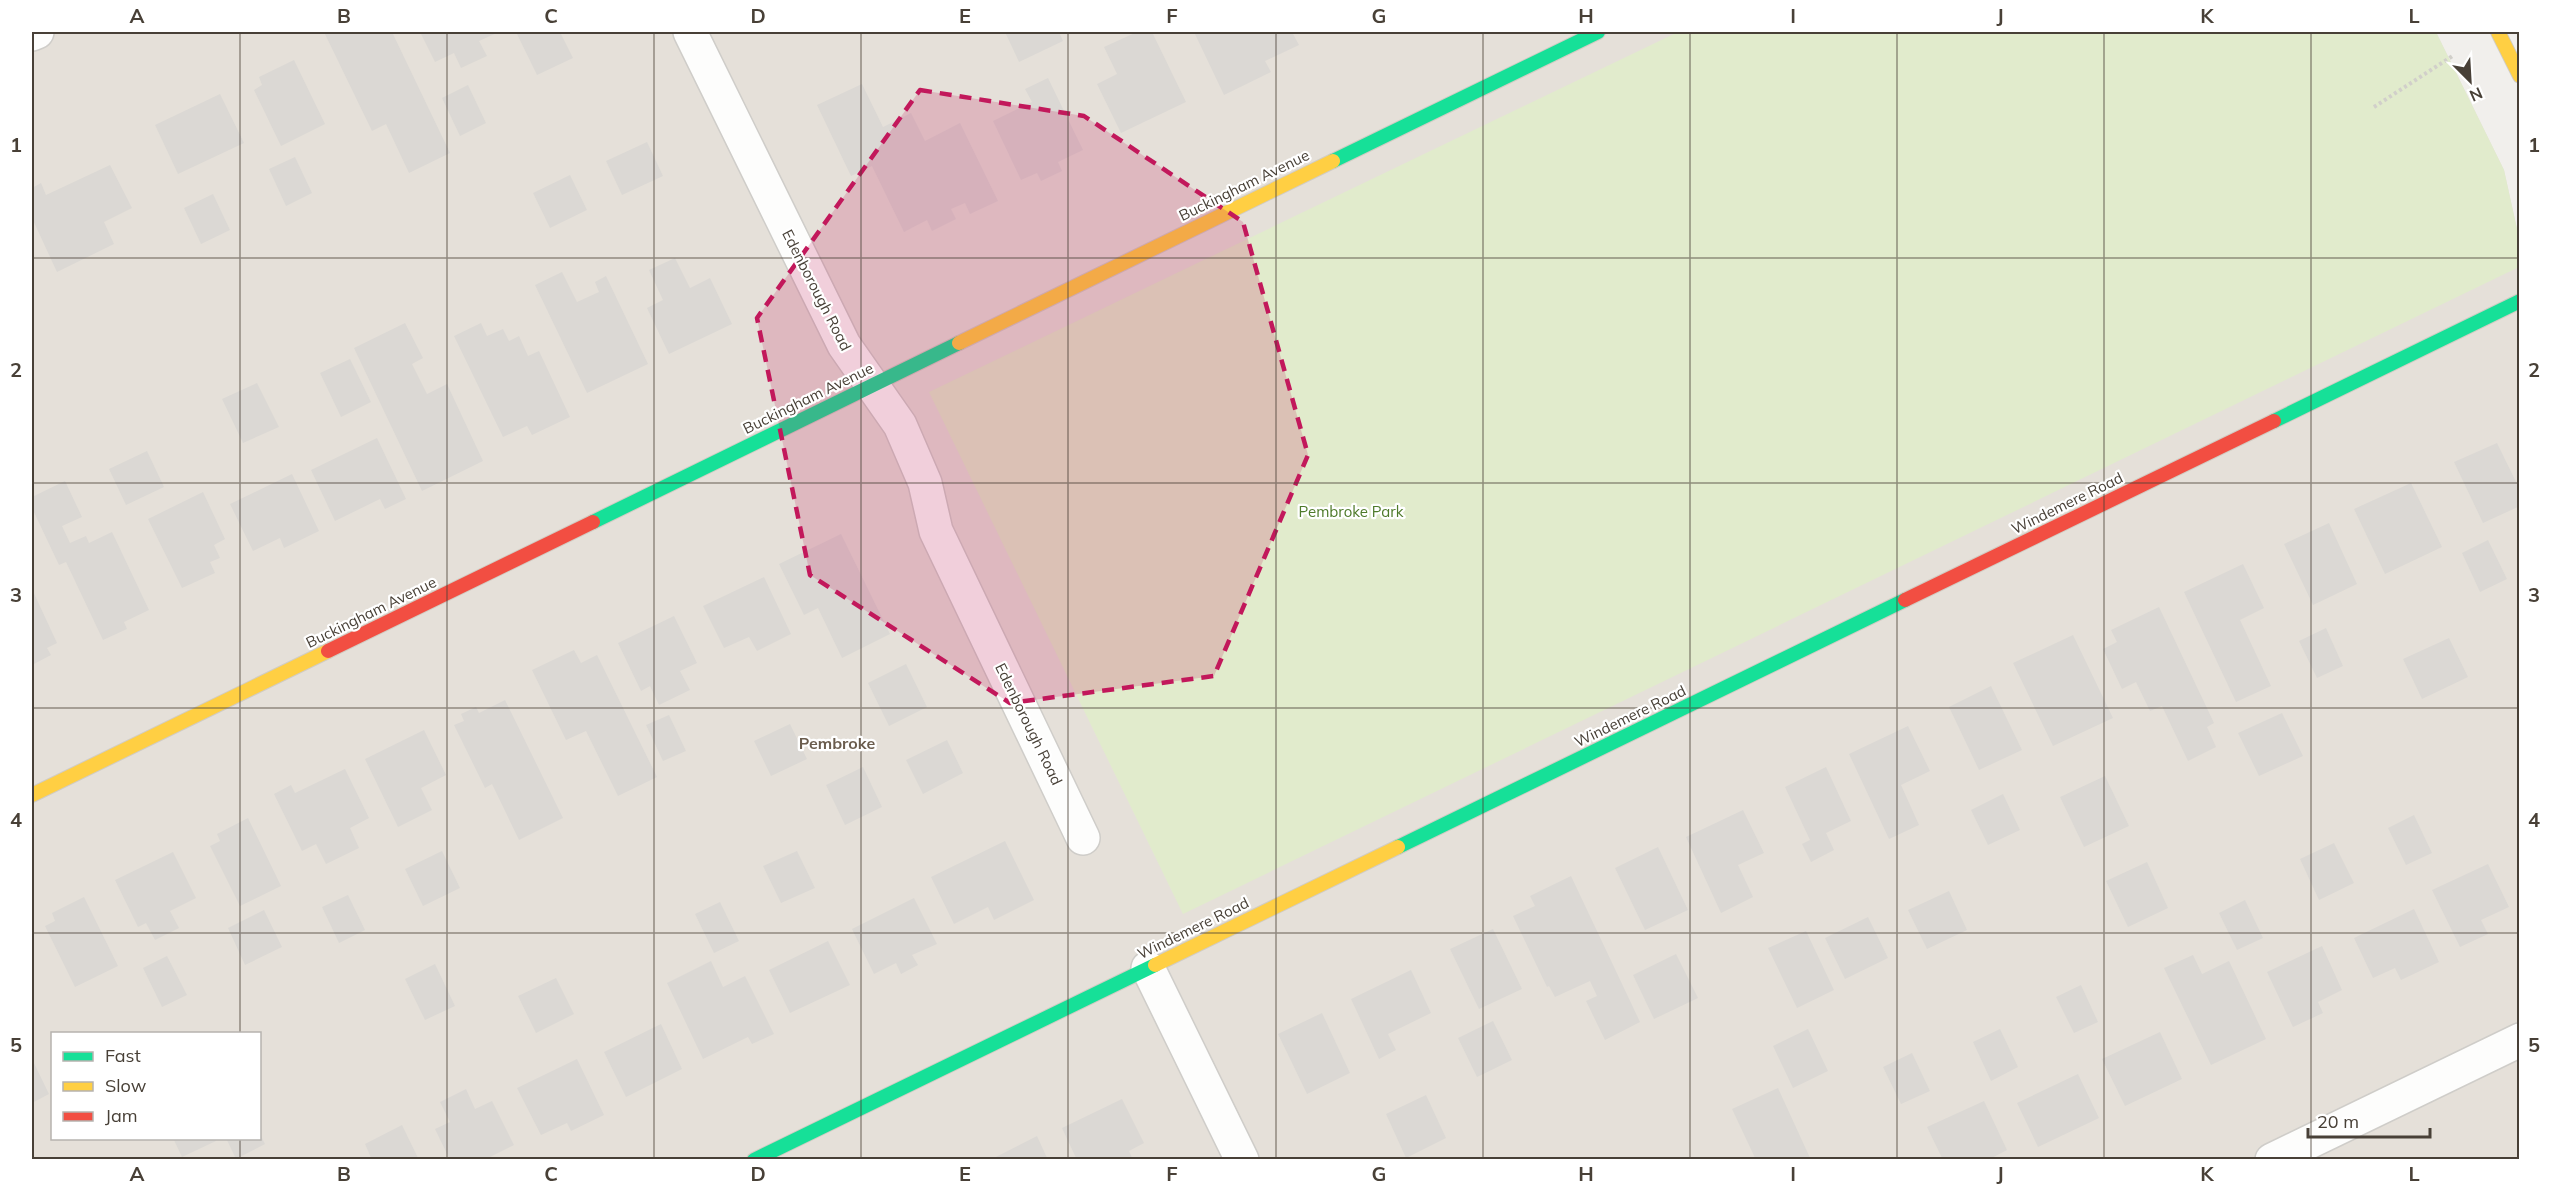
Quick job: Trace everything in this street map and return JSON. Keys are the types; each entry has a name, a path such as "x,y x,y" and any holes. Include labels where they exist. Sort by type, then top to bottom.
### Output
{"street":[{"path":"32,34 37,32"},
{"name":"Edenborough Road","path":"690,32 844,345 870,386 900,425 926,483 936,531 1083,838"},
{"name":"Buckingham Avenue","path":"32,795 1598,32"},
{"path":"2498,32 2520,76"},
{"name":"Windemere Road","path":"754,1160 2520,302"},
{"path":"1149,968 1242,1160"},
{"path":"2272,1160 2520,1040"}],"path":[{"path":"2374,107 2454,55"}],"highlighted area":[{"path":"920,90 1084,116 1243,222 1308,455 1214,676 1010,703 810,575 757,318"}],"shaded area":[{"path":"32,32 2436,32 2504,170 2519,238 2519,1159 32,1159"}],"green space":[{"name":"Pembroke Park","path":"1678,32 2436,32 2504,170 2519,238 2519,267 1183,914 929,392"}],"building":[{"path":"324,32 392,32 450,153 409,173 386,124 372,131"},
{"path":"420,32 499,32 479,41 487,56 461,68 454,53 435,62"},
{"path":"516,32 560,32 573,58 537,75"},
{"path":"1005,32 1059,32 1063,41 1019,62"},
{"path":"1137,32 1152,32 1186,102 1121,133 1097,84 1117,74 1104,47"},
{"path":"1194,32 1292,32 1299,45 1265,61 1271,72 1224,95"},
{"path":"294,60 325,124 281,146 254,90 262,85 259,77"},
{"path":"1048,78 1083,150 1058,162 1062,171 1041,181 1037,173 1021,180 993,121 1032,102 1025,89"},
{"path":"862,84 883,127 911,113 925,141 960,123 998,201 970,214 965,203 951,209 956,219 932,231 927,220 904,232 872,166 851,176 817,105"},
{"path":"468,85 486,123 460,136 442,98"},
{"path":"220,94 244,143 178,174 155,125"},
{"path":"647,142 663,176 622,195 606,161"},
{"path":"295,157 312,193 286,206 269,169"},
{"path":"110,165 132,208 104,222 114,244 57,272 32,218 32,188 41,183 46,195"},
{"path":"570,175 587,210 550,228 533,193"},
{"path":"213,194 230,230 201,244 184,208"},
{"path":"675,258 690,288 710,278 732,324 669,354 647,308 663,300 649,270"},
{"path":"562,272 577,302 599,292 595,282 606,276 648,364 587,393 535,285"},
{"path":"405,323 423,358 412,364 427,394 447,384 483,461 422,491 354,348"},
{"path":"481,323 487,336 503,329 509,341 519,336 528,356 539,351 570,417 532,435 527,426 503,437 454,336"},
{"path":"350,359 371,402 341,417 320,373"},
{"path":"257,383 279,427 243,443 222,399"},
{"path":"377,438 406,499 385,509 380,499 335,521 311,470"},
{"path":"2497,443 2520,490 2520,506 2483,523 2454,462"},
{"path":"147,451 164,487 126,505 109,469"},
{"path":"292,474 319,531 284,548 280,538 253,551 230,504"},
{"path":"65,481 82,517 62,526 70,543 86,536 89,543 112,532 149,610 124,622 127,629 103,640 66,562 59,565 32,508 32,497"},
{"path":"2411,483 2442,547 2385,574 2354,509"},
{"path":"203,492 225,539 214,545 220,558 210,562 215,573 182,588 148,519"},
{"path":"2329,523 2357,584 2313,605 2284,544"},
{"path":"841,534 890,634 842,658 818,608 804,615 779,564"},
{"path":"2488,540 2507,579 2480,592 2462,553"},
{"path":"2243,564 2264,608 2240,620 2271,686 2236,702 2184,592"},
{"path":"764,577 791,634 757,651 749,637 724,648 703,606"},
{"path":"32,589 57,643 47,648 51,655 32,665"},
{"path":"2159,607 2214,723 2207,727 2216,747 2188,761 2162,706 2150,711 2136,682 2122,689 2103,649 2117,642 2111,630"},
{"path":"674,616 697,663 680,671 690,690 659,705 650,686 641,691 618,643"},
{"path":"2326,628 2343,666 2317,678 2299,641"},
{"path":"2073,635 2113,718 2053,746 2013,663"},
{"path":"2449,638 2468,677 2422,699 2403,659"},
{"path":"574,650 581,663 597,655 657,777 618,796 586,731 566,740 532,670"},
{"path":"906,664 927,707 889,726 868,683"},
{"path":"1991,686 2022,750 1979,770 1949,707"},
{"path":"505,700 563,818 519,840 492,784 485,788 454,725 464,721 461,714 476,707 479,713"},
{"path":"2282,713 2303,756 2259,776 2238,733"},
{"path":"669,715 686,751 663,761 646,725"},
{"path":"790,724 807,759 771,776 754,741"},
{"path":"1908,726 1930,771 1901,785 1919,825 1889,839 1849,754"},
{"path":"424,730 446,775 421,788 432,810 398,827 365,759"},
{"path":"947,740 963,773 923,794 906,760"},
{"path":"863,767 882,807 845,825 826,785"},
{"path":"1826,767 1851,821 1826,833 1834,850 1811,862 1802,844 1810,840 1785,787"},
{"path":"345,769 369,818 350,828 359,848 326,864 316,844 302,851 274,794 291,785 295,793"},
{"path":"2105,776 2129,826 2084,847 2060,797"},
{"path":"2003,794 2020,830 1988,845 1971,810"},
{"path":"1743,810 1764,853 1738,865 1753,897 1721,913 1686,837"},
{"path":"2414,815 2432,853 2406,865 2388,828"},
{"path":"248,818 281,886 240,906 210,846 220,841 217,834"},
{"path":"1005,841 1034,900 994,920 988,907 954,924 931,877"},
{"path":"2334,843 2354,883 2319,900 2300,859"},
{"path":"1658,847 1688,910 1645,930 1615,868"},
{"path":"442,851 460,888 423,906 405,869"},
{"path":"797,851 815,888 781,903 763,866"},
{"path":"173,852 196,898 170,911 179,928 155,940 146,923 138,927 115,880"},
{"path":"2147,862 2168,908 2128,927 2106,881"},
{"path":"2488,864 2509,907 2481,920 2488,934 2460,947 2432,890"},
{"path":"1571,876 1640,1022 1605,1040 1586,1001 1597,996 1590,981 1555,997 1549,986 1547,987 1513,916 1535,906 1530,896"},
{"path":"1949,891 1967,930 1927,949 1908,910"},
{"path":"348,895 365,930 339,943 322,907"},
{"path":"84,897 118,966 75,987 45,926 55,921 52,913"},
{"path":"914,898 937,944 912,955 918,965 901,974 896,963 874,974 852,929"},
{"path":"2245,900 2263,938 2237,950 2219,913"},
{"path":"720,902 739,941 714,953 695,914"},
{"path":"2414,909 2439,962 2401,980 2395,968 2373,978 2354,938"},
{"path":"264,910 282,947 245,965 228,928"},
{"path":"1868,917 1888,958 1845,979 1825,938"},
{"path":"1493,929 1522,989 1479,1009 1450,949"},
{"path":"1806,931 1834,990 1797,1008 1768,948"},
{"path":"828,941 850,985 790,1013 769,970"},
{"path":"2322,946 2342,990 2318,1002 2323,1013 2293,1027 2267,972"},
{"path":"1676,954 1698,998 1654,1019 1633,975"},
{"path":"2193,955 2202,974 2229,961 2266,1039 2211,1065 2164,968"},
{"path":"167,956 187,995 162,1007 143,968"},
{"path":"711,961 723,987 745,976 774,1034 752,1044 748,1037 703,1059 667,983"},
{"path":"435,964 455,1006 425,1020 405,979"},
{"path":"1411,970 1431,1013 1388,1034 1396,1050 1379,1059 1351,999"},
{"path":"556,978 574,1014 536,1033 518,996"},
{"path":"2081,985 2098,1022 2074,1033 2056,997"},
{"path":"1322,1013 1350,1073 1307,1094 1278,1034"},
{"path":"1493,1021 1512,1060 1477,1077 1458,1038"},
{"path":"661,1024 682,1069 626,1097 604,1052"},
{"path":"1808,1029 1828,1071 1793,1088 1773,1046"},
{"path":"2000,1029 2018,1067 1991,1081 1973,1042"},
{"path":"2160,1032 2182,1079 2125,1106 2102,1059"},
{"path":"1912,1053 1930,1091 1901,1104 1883,1067"},
{"path":"32,1059 49,1094 32,1103"},
{"path":"577,1059 604,1115 571,1131 567,1123 541,1135 517,1088"},
{"path":"2078,1074 2099,1118 2038,1147 2017,1103"},
{"path":"1778,1088 1811,1160 1756,1160 1732,1109"},
{"path":"466,1089 475,1109 492,1101 514,1145 484,1160 450,1160 435,1129 450,1122 440,1102"},
{"path":"1426,1095 1446,1138 1406,1158 1386,1114"},
{"path":"1122,1099 1144,1143 1129,1151 1133,1160 1077,1160 1062,1128"},
{"path":"1984,1101 2007,1150 1988,1160 1943,1160 1927,1127"},
{"path":"402,1125 419,1160 372,1160 365,1144"},
{"path":"261,1136 265,1144 236,1159 227,1140 261,1140"},
{"path":"1037,1136 1048,1160 990,1160"},
{"path":"174,1140 216,1140 216,1141 182,1157"}],"traffic: fast":[{"path":"1333,161 1598,32"},
{"path":"2274,421 2520,301"},
{"path":"593,522 959,343"},
{"path":"1398,847 1905,600"},
{"path":"754,1160 1155,965"}],"traffic: slow":[{"path":"2498,32 2520,76"},
{"path":"959,343 1333,161"},
{"path":"32,795 328,651"},
{"path":"1155,965 1398,847"}],"traffic: jam":[{"path":"1905,600 2274,421"},
{"path":"328,651 593,522"}],"district":[{"name":"Pembroke","path":"837,743"}]}
